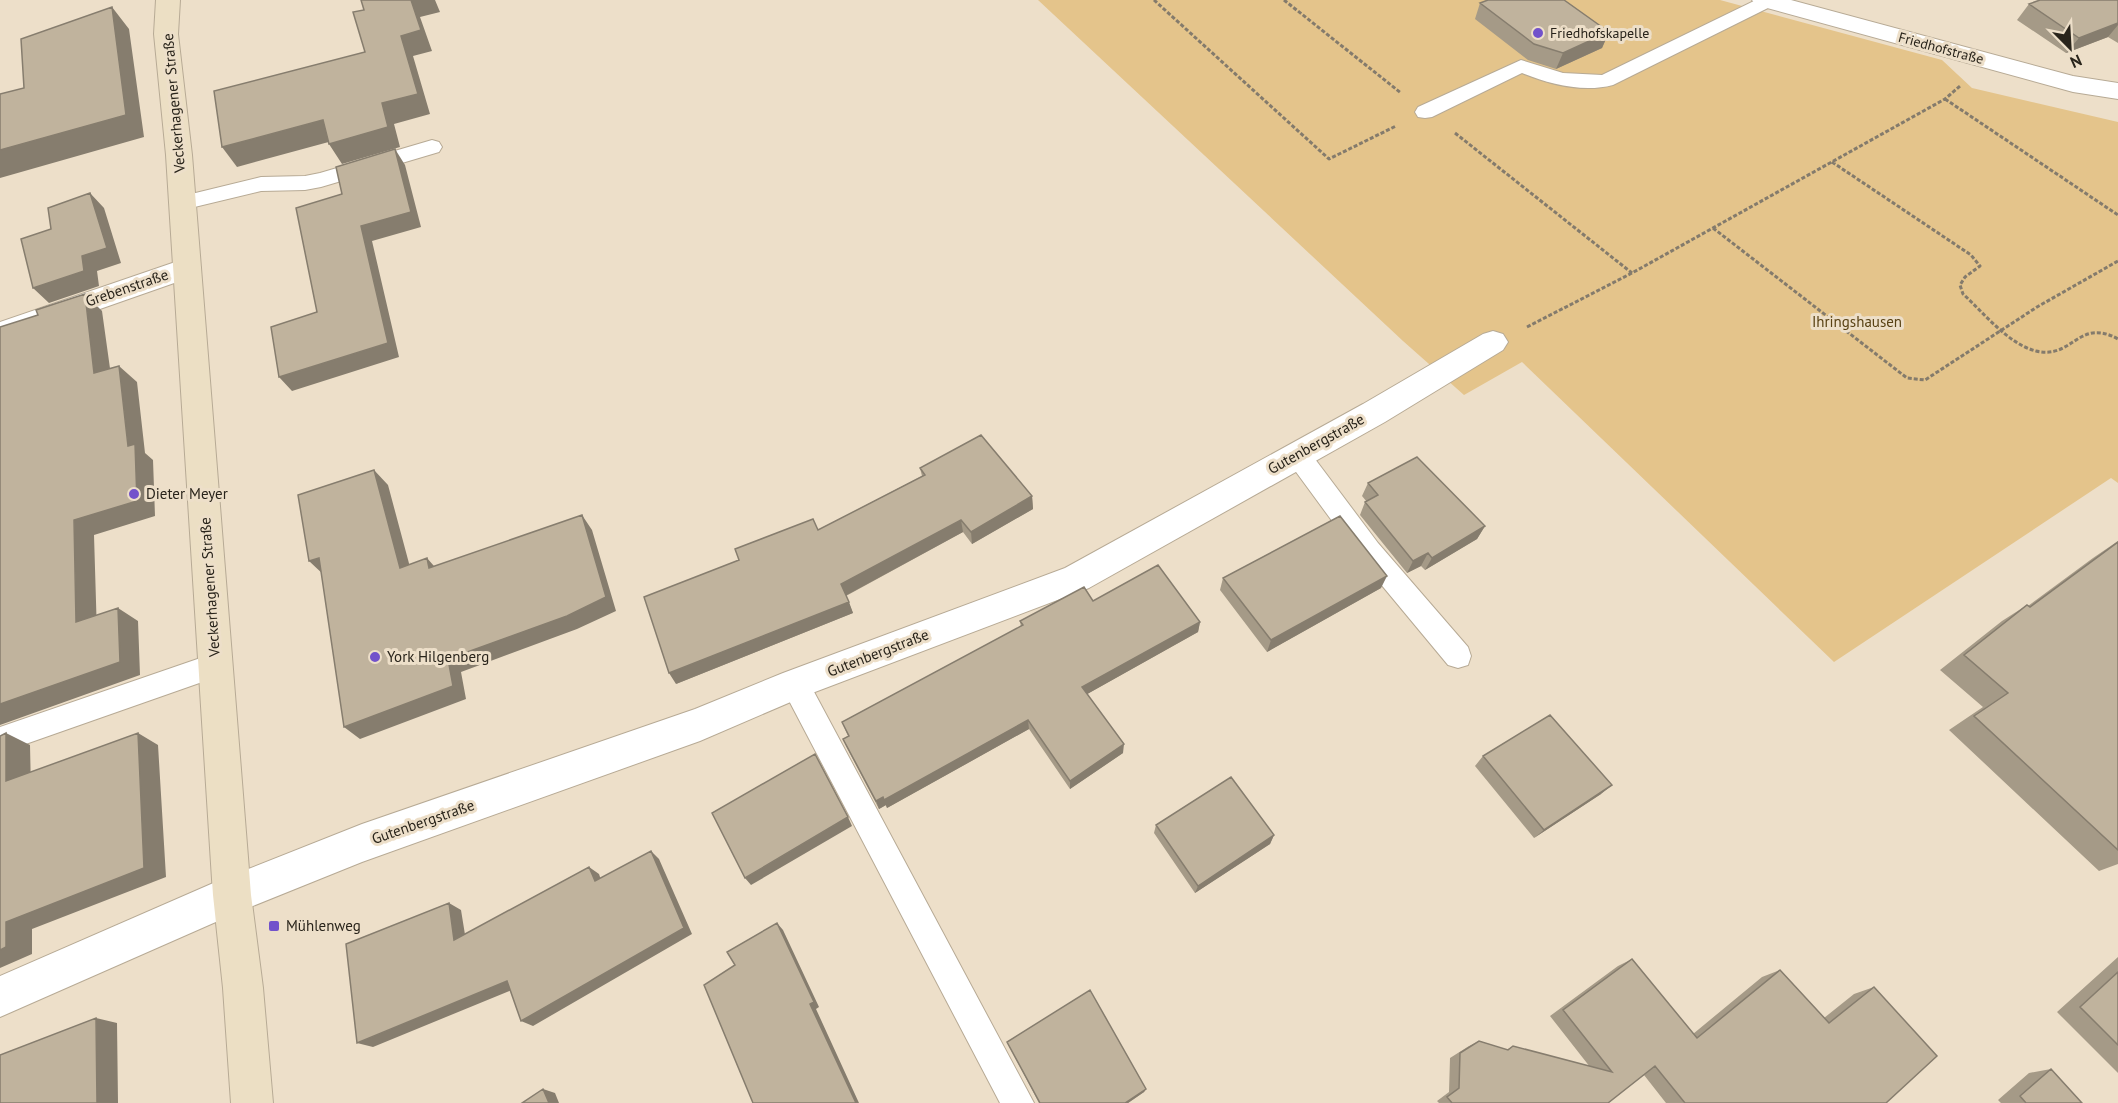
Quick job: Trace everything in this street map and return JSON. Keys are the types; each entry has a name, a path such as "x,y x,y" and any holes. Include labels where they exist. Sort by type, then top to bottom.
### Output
{"street":[{"name":"Veckerhagener Straße","path":"168,0 166,34 187,268 232,895 243,988 252,1103"},
{"name":"Friedhofstraße","path":"1766,0 2073,84 2118,92"},
{"name":"Grebenstraße","path":"0,333 187,268"},
{"name":"Gutenbergstraße","path":"232,895 363,843 700,724 795,684 1077,578 1374,413 1493,342"},
{"path":"0,997 232,895"}],"lane":[{"path":"1425,112 1521,66 1562,80 1586,83 1606,81 1766,0"},
{"path":"182,204 261,183 305,183 321,180 432,147"},
{"path":"1297,454 1369,550 1458,656"},
{"path":"0,740 215,665"},
{"path":"795,684 1018,1103"}],"path":[{"path":"1154,0 1329,159 1425,112"},
{"path":"1284,0 1632,273"},
{"path":"1493,342 1547,318 1632,273 1945,99 1962,84 1981,59"},
{"path":"1945,99 2118,215"},
{"path":"1832,162 1971,255 1980,266 1965,277 1960,285 1963,294 2004,330 2036,350 2053,352 2075,342 2090,331 2102,330 2118,339"},
{"path":"1713,228 1907,378 1925,380 2037,307 2118,261"}],"green space":[{"name":"Ihringshausen","path":"1038,0 1720,0 1942,60 1972,88 2118,122 2118,483 2111,478 1834,662 1522,362 1464,395 1403,341"}],"building":[{"path":"361,0 411,0 421,30 401,36 418,94 382,103 388,127 329,144 323,120 222,147 214,91 365,52 353,12 364,10"},
{"path":"1488,0 1564,0 1609,32 1563,53 1534,44 1480,3"},
{"path":"2040,0 2118,0 2118,23 2079,38 2029,4"},
{"path":"112,7 126,115 0,150 0,94 24,88 21,39"},
{"path":"395,149 411,212 361,226 388,343 279,377 271,327 317,312 296,208 342,194 336,167"},
{"path":"90,193 107,248 82,256 84,271 33,288 21,239 51,229 48,208"},
{"path":"85,294 94,373 119,366 128,446 135,444 137,501 74,520 76,622 118,608 120,662 0,704 0,327 38,315 36,310"},
{"path":"981,435 1032,496 971,532 961,520 841,584 849,602 669,673 644,597 739,560 735,549 813,519 818,530 925,475 920,468"},
{"path":"1417,457 1485,526 1432,558 1428,553 1413,561 1365,502 1378,495 1368,483"},
{"path":"374,470 400,568 427,558 429,568 582,515 606,597 567,616 448,659 453,686 344,727 319,558 309,561 298,495"},
{"path":"1340,516 1387,576 1271,640 1223,578"},
{"path":"2118,542 2118,850 1974,716 2008,693 1964,655 2027,605 2030,607"},
{"path":"1158,565 1200,622 1082,687 1124,744 1070,781 1028,720 884,800 883,797 876,801 843,739 849,736 842,722 1023,625 1020,621 1084,587 1093,601"},
{"path":"1550,715 1612,785 1544,830 1483,756"},
{"path":"6,733 6,781 138,733 144,868 6,922 6,947 0,950 0,736"},
{"path":"815,754 848,817 745,878 712,813"},
{"path":"1231,777 1274,835 1198,886 1156,825"},
{"path":"651,851 684,928 521,1021 507,981 357,1043 346,944 449,903 454,940 589,867 595,881"},
{"path":"777,923 814,1002 810,1004 856,1103 753,1103 704,985 735,965 727,952"},
{"path":"1632,959 1697,1038 1780,970 1829,1023 1874,987 1937,1056 1886,1103 1685,1103 1655,1066 1608,1103 1452,1103 1447,1097 1459,1088 1460,1053 1479,1041 1508,1050 1513,1046 1612,1072 1563,1010"},
{"path":"2118,972 2118,1045 2080,1007"},
{"path":"1090,990 1146,1089 1125,1103 1040,1103 1007,1042"},
{"path":"96,1018 97,1103 0,1103 0,1055"},
{"path":"2051,1069 2082,1103 2026,1103 2020,1096"},
{"path":"543,1089 549,1103 522,1103"}],"place":[{"name":"Friedhofskapelle","path":"1538,33"},
{"name":"Dieter Meyer","path":"134,494"},
{"name":"York Hilgenberg","path":"375,657"},
{"name":"Mühlenweg","path":"274,926"}]}
